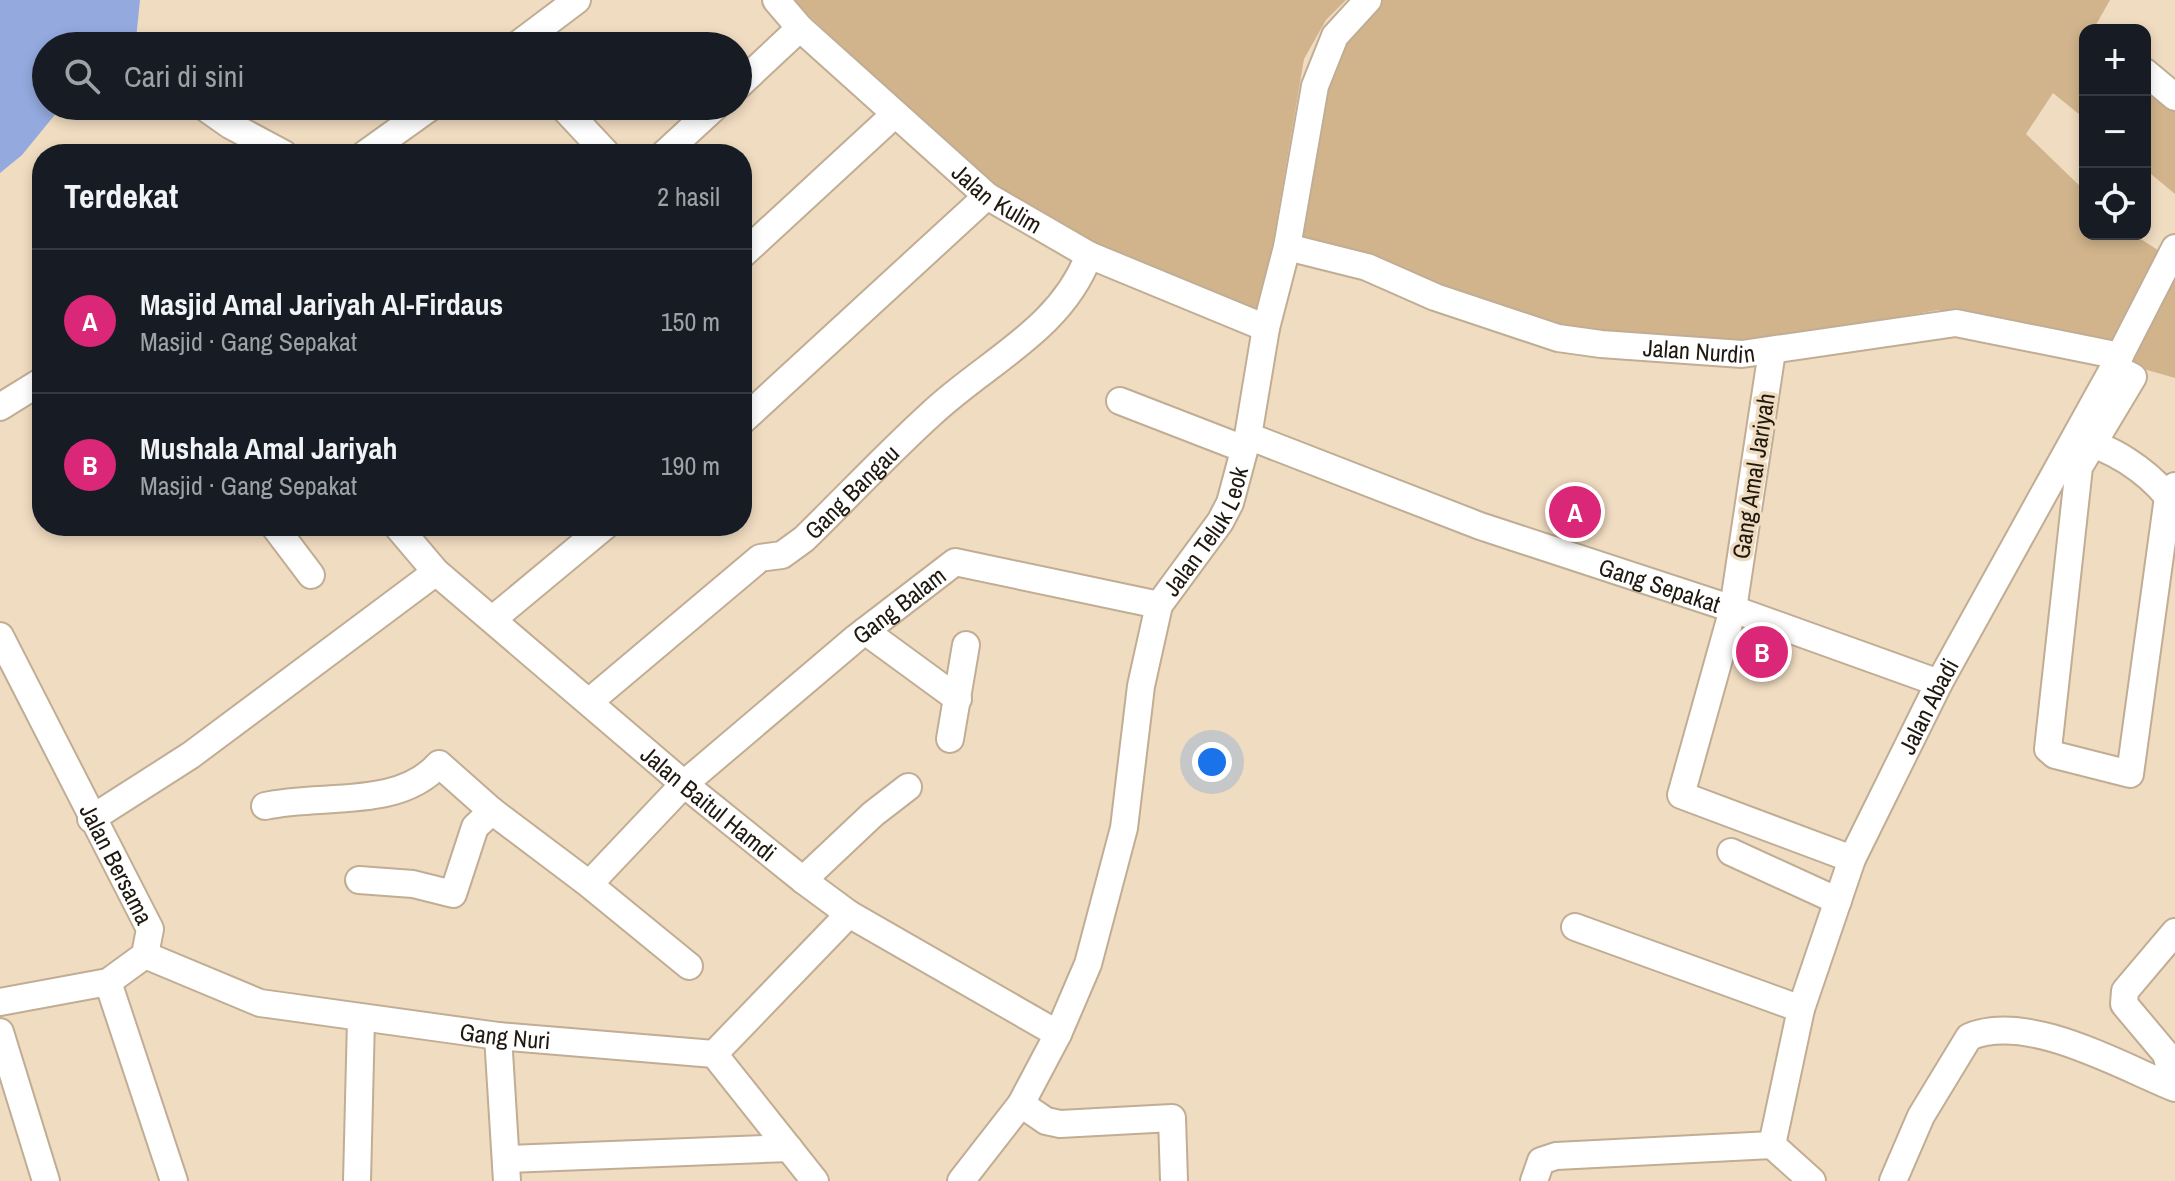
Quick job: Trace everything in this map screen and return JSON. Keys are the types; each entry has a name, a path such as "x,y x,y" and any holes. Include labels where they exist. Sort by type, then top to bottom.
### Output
{"street":[{"path":"535,32 577,0"},
{"name":"Jalan Kulim","path":"776,0 800,28 987,196 1089,255 1266,328"},
{"name":"Jalan Teluk Leok","path":"961,1181 1021,1104 1058,1034 1088,964 1124,828 1148,646 1159,605 1220,522 1230,503 1246,442 1266,328 1287,247 1315,86 1335,36 1368,0"},
{"path":"752,73 800,28"},
{"path":"2151,77 2175,97"},
{"path":"752,246 895,114"},
{"path":"223,120 265,144"},
{"path":"379,144 412,120"},
{"path":"575,120 598,144"},
{"path":"675,144 701,120"},
{"path":"752,412 987,196"},
{"name":"Jalan Nurdin","path":"1287,247 1367,267 1435,297 1558,338 1706,354 1772,351 1956,323 2122,366"},
{"name":"Jalan Abadi","path":"1772,1145 1801,1009 1852,859 1939,683 2082,442 2122,366 2175,248"},
{"name":"Gang Bangau","path":"589,702 760,558 782,555 804,539 933,412 1042,326 1079,281 1089,255"},
{"name":"Gang Amal Jariyah","path":"1772,351 1733,609 1681,795 1852,859"},
{"path":"0,407 32,387"},
{"name":"Gang Sepakat","path":"1120,401 1246,442 1480,526 1733,609 1939,683"},
{"path":"2082,442 2149,476 2171,504 2164,606 2130,774 2055,755 2048,749 2082,442"},
{"path":"282,536 311,575"},
{"name":"Jalan Baitul Hamdi","path":"406,536 436,572 684,784 803,880 849,914 1058,1034"},
{"path":"493,619 593,536"},
{"name":"Gang Balam","path":"585,881 595,878 684,784 865,631 959,561 1159,605"},
{"path":"91,819 191,755 436,572"},
{"path":"865,631 958,699"},
{"name":"Jalan Bersama","path":"0,636 150,929 145,955 108,982 0,1002"},
{"path":"950,739 966,645"},
{"path":"265,806 291,800 406,790 428,777 439,764 492,811 585,881 689,966"},
{"path":"803,880 873,814 908,787"},
{"path":"359,880 413,884 453,894 475,827 492,811"},
{"path":"1731,852 1838,901"},
{"path":"815,1181 714,1054 849,914"},
{"path":"1575,927 1801,1009"},
{"path":"2175,932 2125,991 2124,1004 2166,1054 2175,1087"},
{"name":"Gang Nuri","path":"145,955 260,1003 498,1036 714,1054"},
{"path":"108,982 174,1181"},
{"path":"357,1181 361,1019"},
{"path":"1893,1181 1921,1116 1969,1037 1983,1031 2024,1033 2063,1042 2107,1056 2175,1087"},
{"path":"0,1032 25,1124 46,1181"},
{"path":"498,1036 506,1170 789,1148"},
{"path":"1021,1104 1046,1121 1060,1124 1172,1118 1174,1181"},
{"path":"1534,1181 1541,1161 1556,1156 1772,1145 1812,1181"}],"shaded area":[{"path":"792,0 1346,0 1326,20 1304,59 1261,313 1100,250 1003,195"},
{"path":"1379,0 2110,0 2096,24 2079,24 2079,114 2053,93 2026,134 2079,185 2079,240 2142,240 2164,254 2121,333 2108,345 1938,310 1734,346 1549,325 1300,242 1330,74 1343,41"},
{"path":"2151,94 2175,112 2175,194 2151,174"},
{"path":"2175,279 2175,378 2130,365"}],"water":[{"path":"0,0 140,0 137,32 32,32 32,120 51,120 22,155 0,173"}],"place":[{"name":"Masjid Amal Jariyah Al-Firdaus","path":"1575,512"},
{"name":"Mushala Amal Jariyah","path":"1762,652"}]}
